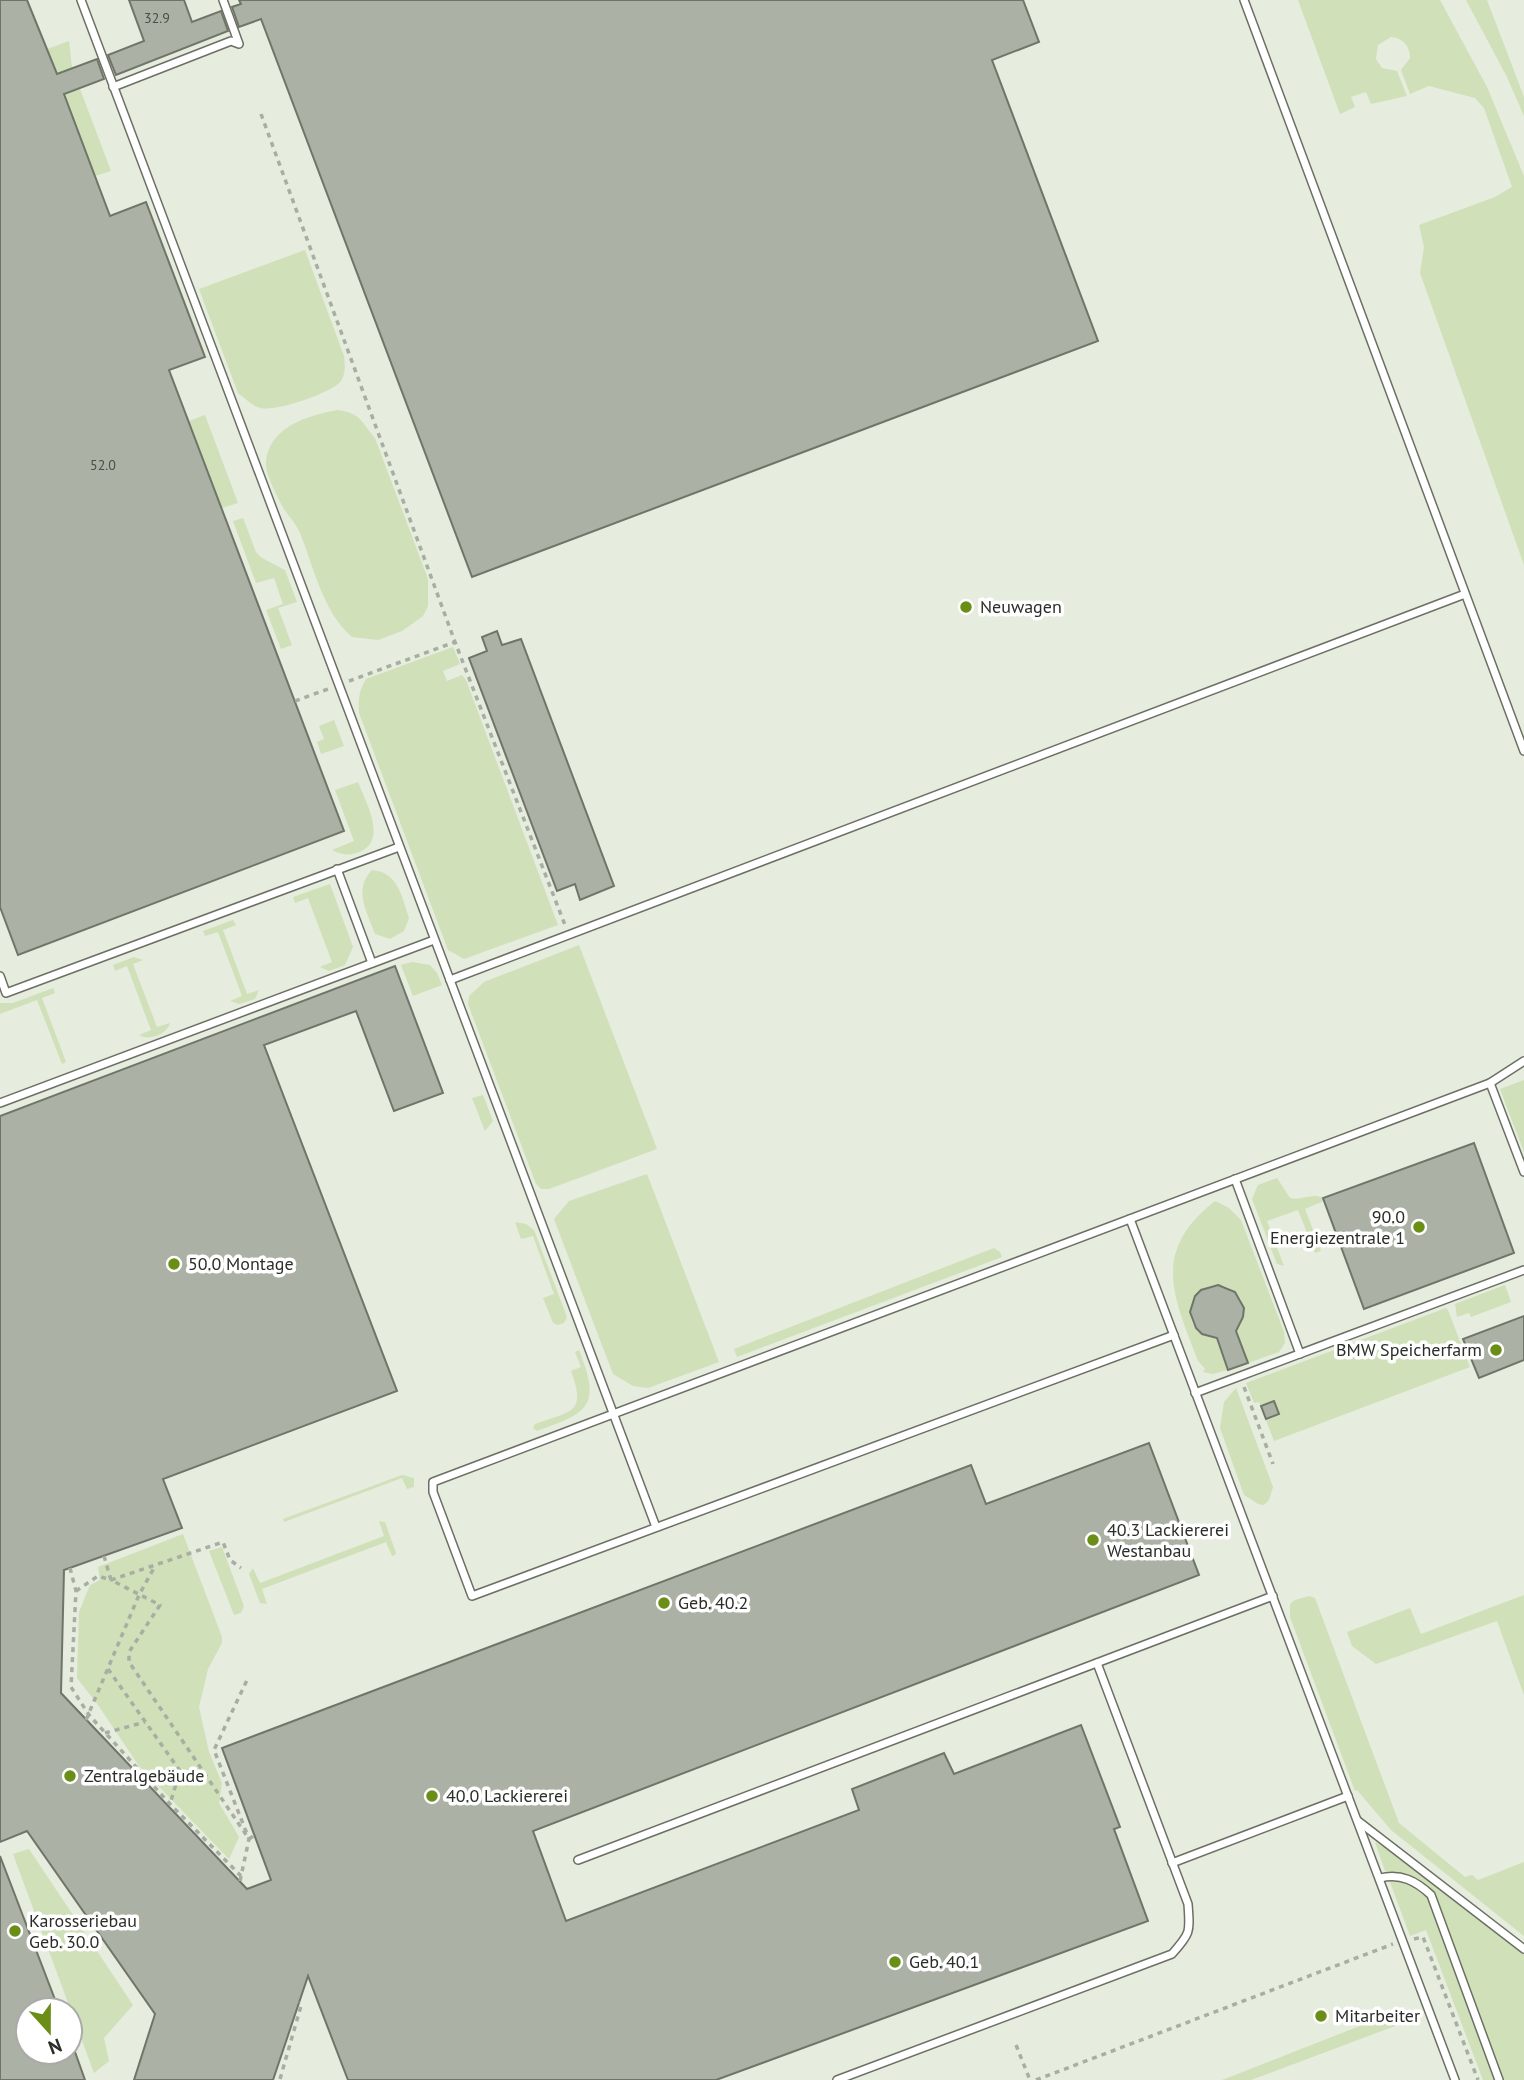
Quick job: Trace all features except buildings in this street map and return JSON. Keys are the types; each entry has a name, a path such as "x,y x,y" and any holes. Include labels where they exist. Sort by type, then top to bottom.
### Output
{"lane":[{"path":"80,0 656,1527"},
{"path":"113,87 231,41 239,44 223,0"},
{"path":"1244,0 1524,751"},
{"path":"450,980 1465,594"},
{"path":"0,976 6,993 399,846"},
{"path":"337,869 372,963"},
{"path":"0,1103 434,940"},
{"path":"1174,1335 472,1596 433,1492 433,1482 1490,1083 1524,1061"},
{"path":"1490,1083 1524,1172"},
{"path":"1235,1179 1300,1353"},
{"path":"1130,1219 1455,2080"},
{"path":"1195,1393 1524,1270"},
{"path":"578,1860 1273,1597"},
{"path":"837,2080 1172,1954 1185,1940 1190,1930 1188,1904 1097,1663"},
{"path":"1172,1863 1349,1796"},
{"path":"1358,1821 1524,1949"},
{"path":"1380,1878 1401,1876 1413,1881 1431,1895 1499,2080"}],"path":[{"path":"261,114 455,642 569,935"},
{"path":"295,701 455,642"},
{"path":"1240,1376 1273,1464"},
{"path":"111,1580 223,1542 230,1560 241,1568"},
{"path":"104,1556 111,1580"},
{"path":"88,1718 139,1595 156,1564"},
{"path":"70,1568 76,1591 71,1687 88,1718 240,1879 248,1839 214,1750 247,1680"},
{"path":"76,1591 98,1576 160,1605 129,1652 129,1662 248,1839"},
{"path":"108,1669 180,1771 170,1804"},
{"path":"105,1733 145,1721"},
{"path":"248,1839 255,1835"},
{"path":"1036,2080 1403,1941 1423,1937 1478,2080"},
{"path":"280,2079 301,2006 299,2002"},
{"path":"1016,2045 1030,2080"}],"green space":[{"path":"1298,0 1440,0 1487,87 1524,176 1524,565 1420,273 1424,247 1419,225 1495,197 1512,187 1484,108 1475,98 1429,86 1410,94 1401,70 1410,58 1409,50 1405,43 1391,37 1378,45 1376,59 1382,68 1397,71 1407,96 1371,104 1366,92 1351,97 1355,107 1340,114"},
{"path":"1466,0 1487,0 1524,97 1524,116 1507,77"},
{"path":"69,41 72,68 57,74 47,49"},
{"path":"80,89 111,171 95,176 64,94"},
{"path":"305,250 344,356 343,376 335,386 315,396 278,407 261,408 238,393 199,289"},
{"path":"338,410 356,416 375,438 428,579 428,606 423,616 402,631 378,640 352,637 334,615 320,589 300,533 280,502 266,466 269,450 282,431 303,419"},
{"path":"205,415 238,503 222,508 189,421"},
{"path":"243,518 256,552 285,570 297,602 278,608 292,645 281,649 266,610 283,604 274,578 256,583 233,521"},
{"path":"453,647 460,664 443,671 447,681 462,675 466,680 558,925 464,959 448,950 359,713 360,692 366,679"},
{"path":"334,720 344,746 321,754 317,742 324,739 319,726"},
{"path":"358,782 372,820 372,839 368,847 359,852 342,854 332,850 354,841 335,790"},
{"path":"372,870 388,875 398,887 409,918 404,931 390,939 375,934 363,901 363,885"},
{"path":"330,884 353,947 345,965 329,971 320,967 332,962 308,898 295,903 293,897"},
{"path":"233,920 236,925 223,930 247,994 259,990 255,999 239,1004 230,1001 242,996 218,932 205,936 203,931"},
{"path":"579,945 657,1149 549,1189 541,1189 536,1184 468,1004 469,996 484,982"},
{"path":"134,957 143,960 133,964 157,1027 170,1023 165,1031 152,1037 139,1035 151,1030 127,966 115,971 113,965"},
{"path":"412,962 430,965 442,985 413,996 401,965"},
{"path":"53,988 55,993 42,998 66,1062 62,1064 37,1000 0,1014 0,1003 13,1003"},
{"path":"1524,1080 1524,1152 1500,1089"},
{"path":"483,1095 493,1121 485,1131 472,1098"},
{"path":"647,1174 719,1362 648,1388 633,1386 613,1374 554,1219 569,1201"},
{"path":"1277,1178 1290,1198 1315,1196 1323,1198 1324,1201 1305,1209 1321,1251 1315,1253 1298,1210 1267,1221 1284,1266 1277,1264 1252,1199 1258,1185"},
{"path":"1215,1201 1229,1208 1241,1220 1284,1332 1285,1343 1279,1352 1248,1363 1236,1331 1243,1317 1241,1299 1227,1287 1214,1285 1203,1290 1195,1299 1191,1311 1192,1323 1201,1333 1217,1338 1228,1370 1213,1374 1203,1372 1205,1369 1198,1361 1181,1316 1173,1276 1175,1257 1182,1239 1195,1220"},
{"path":"515,1222 526,1224 534,1230 567,1317 564,1323 553,1323 543,1298 554,1294 533,1236 521,1239"},
{"path":"994,1248 1002,1257 737,1357 734,1349"},
{"path":"1505,1285 1511,1302 1471,1317 1469,1313 1457,1317 1455,1304"},
{"path":"1446,1308 1470,1367 1274,1441 1259,1402 1254,1403 1246,1383"},
{"path":"579,1350 589,1384 586,1404 569,1418 537,1431 533,1428 535,1424 566,1413 576,1403 576,1385 571,1371 581,1367 575,1352"},
{"path":"1236,1388 1273,1487 1269,1500 1264,1505 1244,1495 1220,1428 1224,1402"},
{"path":"402,1475 414,1478 414,1487 407,1489 402,1478 284,1522 283,1519"},
{"path":"379,1521 385,1522 395,1555 392,1556 386,1542 262,1589 267,1604 260,1603 249,1574 253,1568 260,1583 384,1536"},
{"path":"183,1534 222,1637 222,1643 208,1669 199,1707 209,1752 222,1783 219,1803 239,1837 229,1859 139,1766 77,1678 79,1612 90,1585 100,1580 98,1567"},
{"path":"222,1547 244,1606 241,1613 234,1615 209,1551"},
{"path":"1524,1595 1524,1695 1497,1621 1376,1664 1352,1646 1347,1632 1410,1608 1421,1634"},
{"path":"1309,1596 1315,1598 1399,1823 1465,1877 1472,1875 1478,1880 1524,1862 1524,1936 1391,1830 1357,1790 1355,1791 1290,1617 1290,1604"},
{"path":"1375,1842 1395,1852 1524,1954 1524,2080 1483,2080 1426,1930 1410,1936 1390,1882 1410,1885 1426,1897 1436,1893 1414,1877 1385,1871"},
{"path":"29,1849 133,2005 104,2038 109,2061 94,2073 84,2046 84,1996 66,1996 13,1854"},
{"path":"1398,2011 1414,2011 1419,2017 1251,2080 1222,2080"}],"place":[{"name":"Neuwagen","path":"966,607"},
{"name":"90.0 Energiezentrale 1","path":"1419,1227"},
{"name":"50.0 Montage","path":"174,1264"},
{"name":"BMW Speicherfarm","path":"1496,1350"},
{"name":"40.3 Lackiererei Westanbau","path":"1093,1540"},
{"name":"Geb. 40.2","path":"664,1603"},
{"name":"Zentralgebäude","path":"70,1776"},
{"name":"40.0 Lackiererei","path":"432,1796"},
{"name":"Karosseriebau Geb. 30.0","path":"15,1931"},
{"name":"Geb. 40.1","path":"895,1962"},
{"name":"Mitarbeiter","path":"1321,2016"}]}
